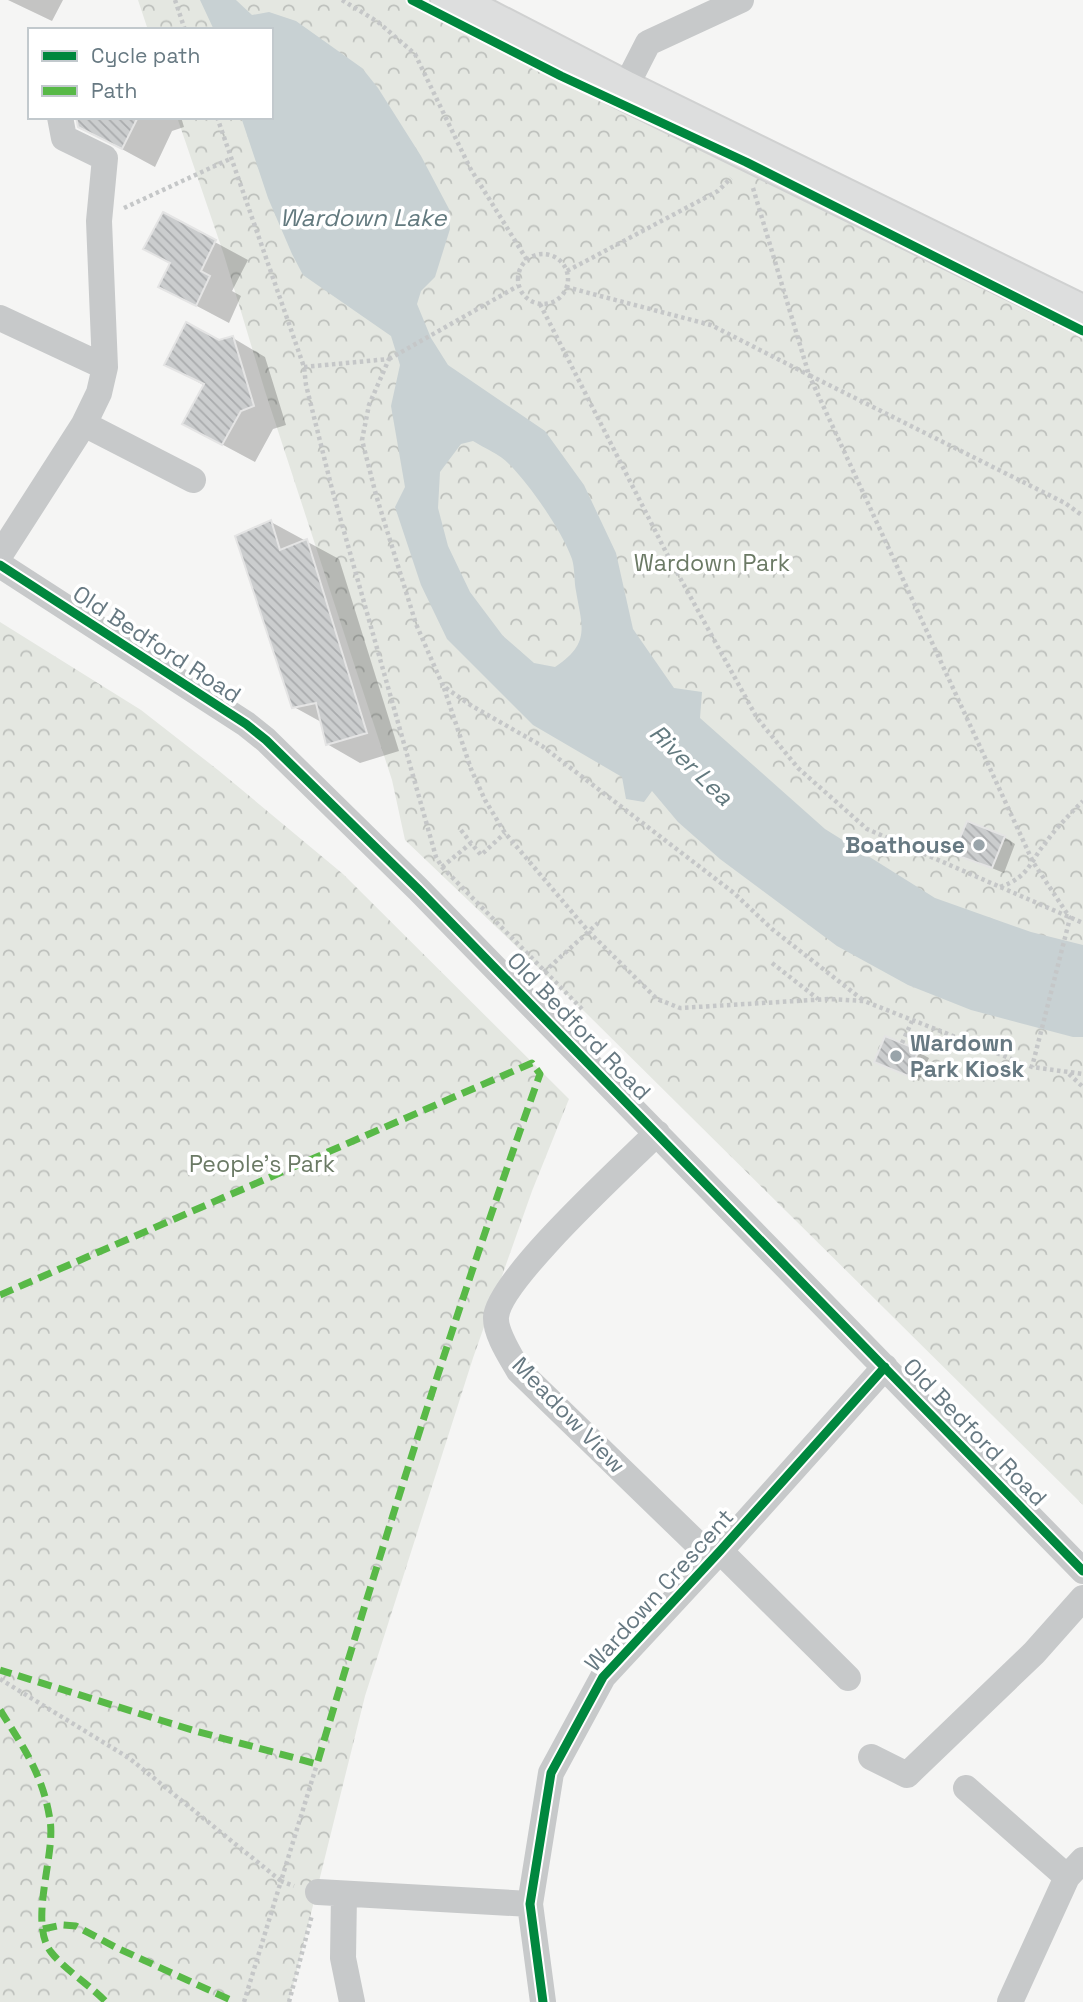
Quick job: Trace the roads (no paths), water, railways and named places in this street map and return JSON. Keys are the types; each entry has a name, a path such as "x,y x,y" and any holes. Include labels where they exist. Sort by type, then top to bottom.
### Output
{"highway":[{"path":"450,0 624,90 1083,315"}],"street":[{"path":"624,90 648,43 741,0"},
{"path":"0,555 84,424 99,393 105,367 99,221 106,158 64,138 60,119"},
{"path":"0,317 105,367"},
{"path":"84,424 193,480"},
{"name":"Old Bedford Road","path":"0,565 246,724 266,740 418,889 1083,1571"},
{"name":"Meadow View","path":"657,1133 541,1248 506,1293 496,1317 504,1346 519,1371 717,1555"},
{"name":"Wardown Crescent","path":"543,2002 530,1904 551,1773 603,1677 717,1555 885,1367"},
{"path":"717,1555 848,1678"},
{"path":"871,1757 907,1774 1034,1653 1083,1598"},
{"path":"966,1788 1075,1868 1010,2002"},
{"path":"352,2002 331,1893 530,1904"}],"water":[{"name":"Wardown Lake","path":"200,0 236,0 252,15 269,12 296,21 362,68 378,88 421,156 449,209 450,229 435,277 421,291 417,304 431,338 448,365 545,431 584,485 616,553 633,629 674,688 702,692 700,718 825,829 935,898 1031,932 1083,945 1083,1037 1073,1037 971,1010 908,985 837,946 720,859 678,822 652,791 644,802 626,799 622,777 533,725 447,639 421,585 395,507 405,487 391,406 400,365 391,336 303,275 268,198 242,119 273,119 273,28 213,28","holes":["473,441 497,454 517,473 545,509 572,559 581,634 574,650 555,667 534,663 503,636 470,592 448,546 438,508 440,472 461,444"]}],"place":[{"name":"Boathouse","path":"979,845"},
{"name":"Wardown Park Kiosk","path":"896,1056"}],"park label":[{"name":"Wardown Park","path":"712,563"},
{"name":"People's Park","path":"262,1164"}],"water label":[{"name":"River Lea","path":"691,765"}]}
